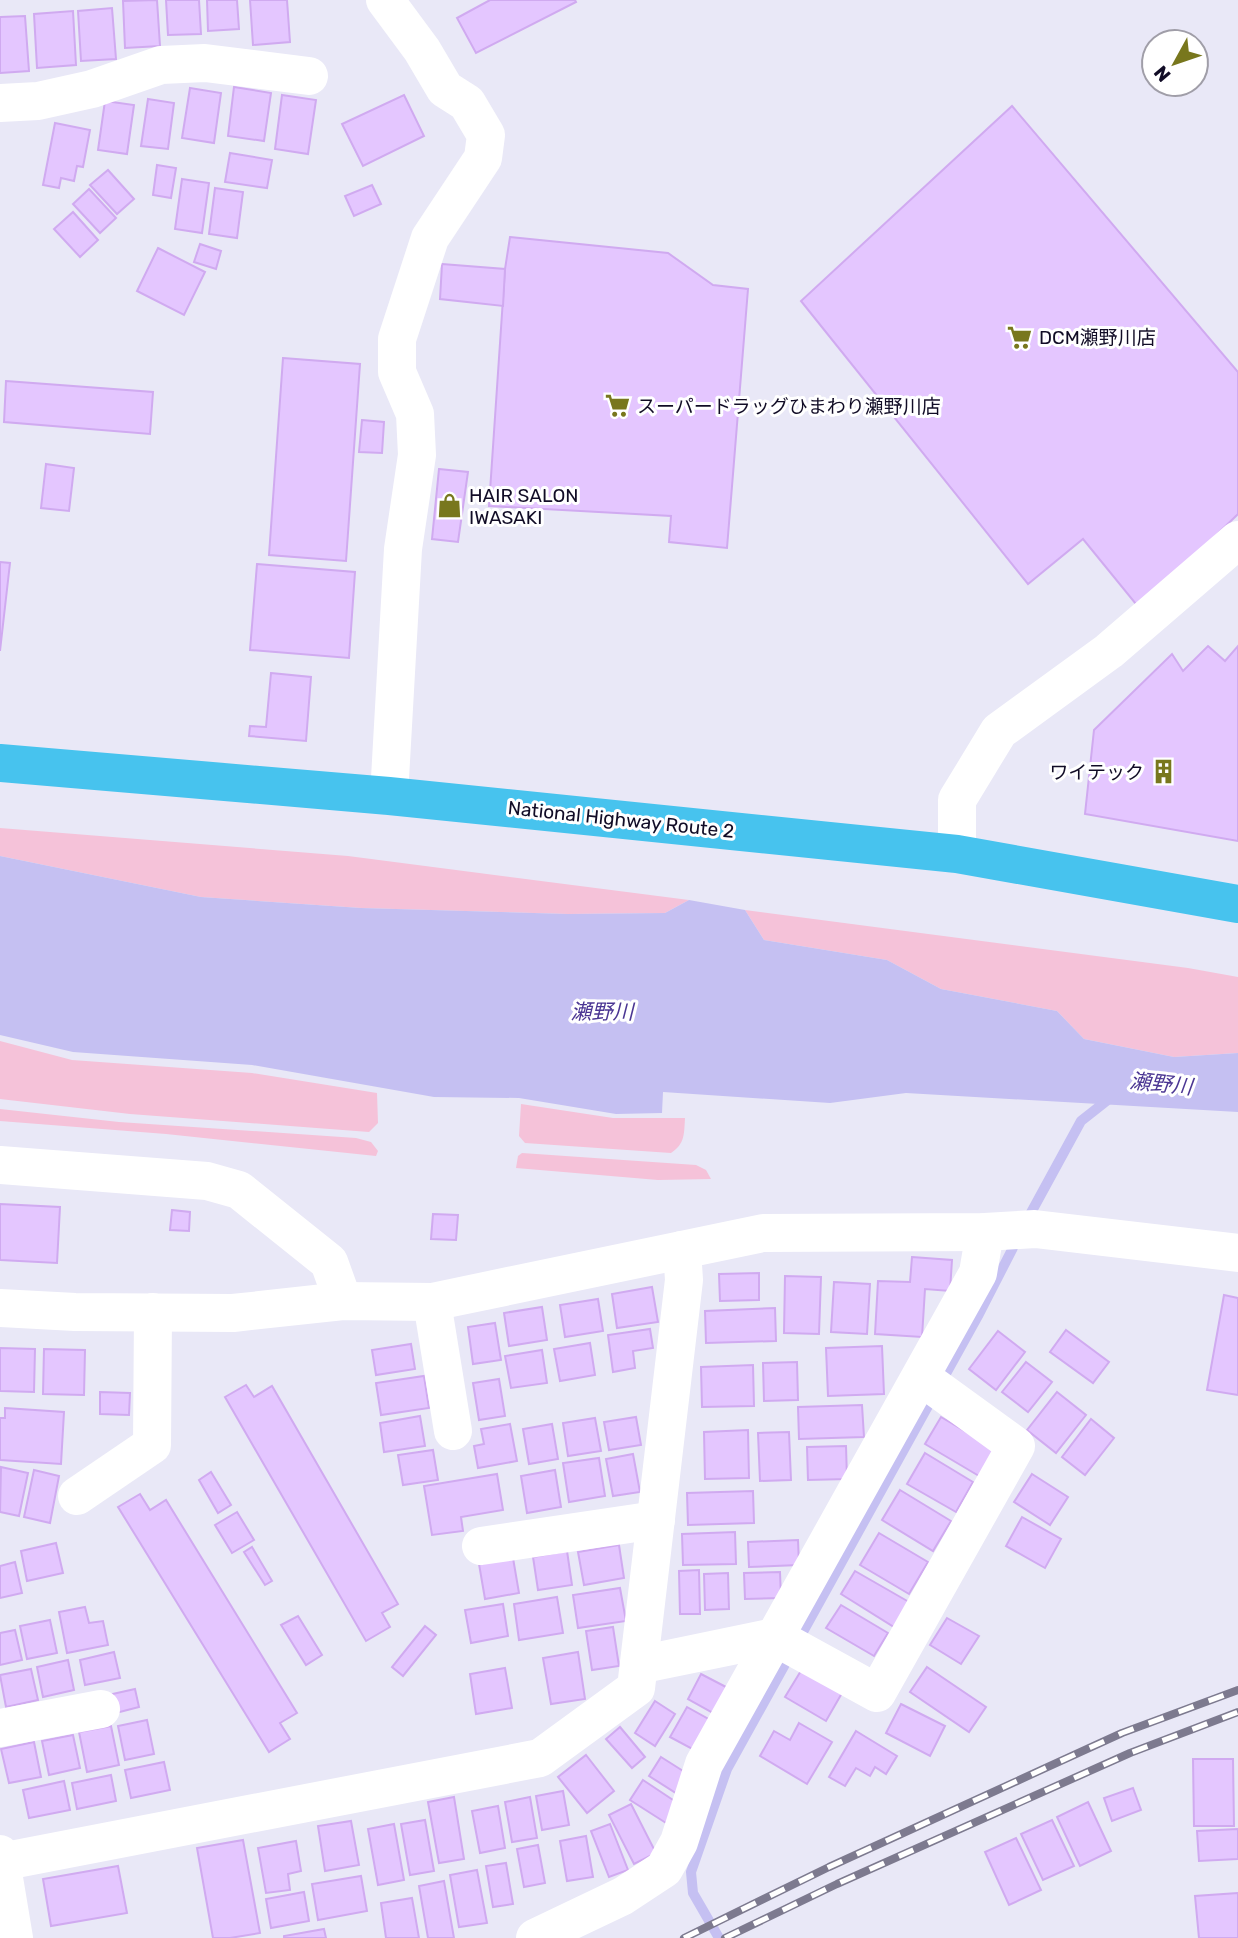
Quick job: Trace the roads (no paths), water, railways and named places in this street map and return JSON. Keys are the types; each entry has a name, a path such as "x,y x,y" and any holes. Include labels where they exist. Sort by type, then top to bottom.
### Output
{"highway":[{"name":"National Highway Route 2","path":"0,763 390,796 957,854 1238,904"}],"street":[{"path":"385,0 422,50 445,89 467,103 486,135 483,158 430,238 397,339 397,372 415,414 417,455 403,549 390,796"},
{"path":"0,103 38,101 92,89 161,65 205,63 309,76"},
{"path":"957,854 957,800 999,731 1109,650 1238,540"},
{"path":"0,1165 207,1181 239,1190 328,1262 343,1301"},
{"path":"0,1308 233,1312 343,1301 432,1302 763,1233 1035,1229 1238,1254"},
{"path":"535,1938 623,1896 664,1869 679,1842 704,1764 790,1646 921,1377 978,1273 990,1231"},
{"path":"15,1938 1,1859 540,1758 636,1688 684,1280 682,1250"},
{"path":"432,1302 453,1431"},
{"path":"77,1496 152,1445 153,1312"},
{"path":"639,1665 790,1646 877,1693 1016,1446 921,1377"},
{"path":"481,1546 656,1520"},
{"path":"0,1728 101,1709"}],"water":[{"name":"瀬野川","path":"0,856 201,897 361,908 568,914 665,913 689,900 745,910 764,940 887,960 941,989 1057,1011 1084,1039 1174,1057 1238,1053 1238,1112 906,1093 830,1103 663,1092 662,1113 616,1114 519,1098 434,1097 252,1065 73,1052 0,1035"}],"waterway":[{"path":"1027,1220 1081,1121 1114,1095"},
{"path":"719,1938 693,1893 691,1872 727,1769 979,1314 1018,1238"}],"railway":[{"path":"684,1938 829,1867 1122,1733 1238,1690"},
{"path":"725,1938 837,1884 1130,1753 1238,1712"}],"place":[{"name":"DCM瀬野川店","path":"1019,337"},
{"name":"スーパードラッグひまわり瀬野川店","path":"617,406"},
{"name":"HAIR SALON IWASAKI","path":"449,506"},
{"name":"ワイテック","path":"1164,772"}]}
